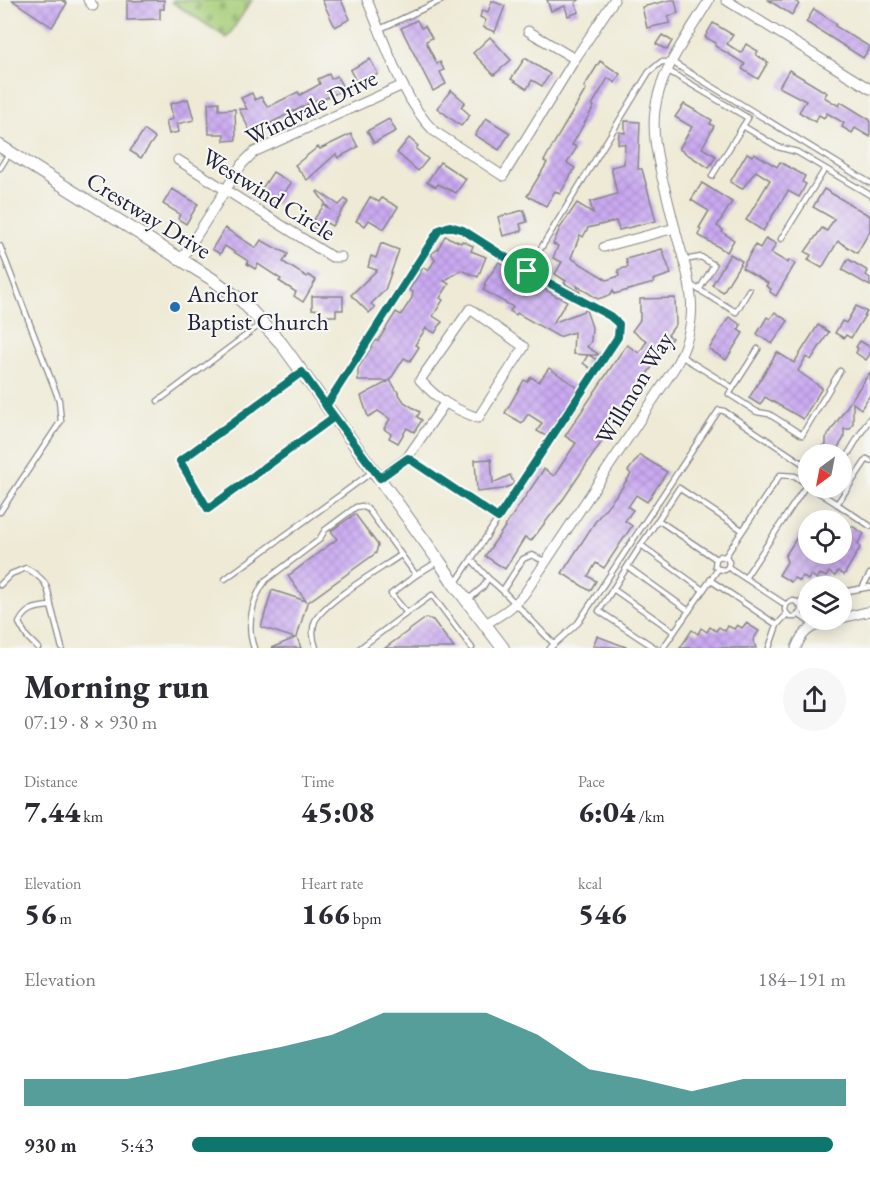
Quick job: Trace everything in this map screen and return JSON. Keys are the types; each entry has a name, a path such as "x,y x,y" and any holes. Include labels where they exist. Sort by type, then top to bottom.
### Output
{"main road":[{"name":"Crestway Drive","path":"5,149 212,279 242,301 263,322 503,648"}],"street":[{"path":"368,0 418,112 434,131 503,177 614,0"},
{"name":"Willmon Way","path":"485,624 514,605 524,595 681,356 691,323 695,287 684,260 655,149 656,102 669,66 709,0"},
{"path":"726,0 870,89"},
{"path":"528,31 575,59"},
{"name":"Windvale Drive","path":"181,260 242,164 254,152 404,85"},
{"name":"Westwind Circle","path":"178,159 332,257 340,257"},
{"path":"604,247 675,228"},
{"path":"470,309 524,347 478,418 445,404 436,398 420,380 470,309"},
{"path":"377,475 408,458 445,404"},
{"path":"852,616 870,611"},
{"path":"796,648 807,630"}],"lane":[{"path":"380,28 442,0"},
{"path":"527,271 649,72 662,62 870,183"},
{"path":"669,66 748,118 712,176"},
{"path":"743,126 778,147 797,152 870,195"},
{"path":"0,168 5,149"},
{"path":"781,239 825,169"},
{"path":"302,372 180,461 208,509 330,411 439,230 450,226 463,230 527,271 610,316 619,324 618,337 455,585"},
{"path":"0,246 59,400 61,421 0,512"},
{"path":"684,260 701,257 714,265 695,287 736,312 749,290"},
{"path":"158,401 263,322"},
{"path":"758,349 729,394 757,412 769,414 802,435 840,371"},
{"path":"681,356 733,388"},
{"path":"472,560 488,578 503,590 552,646 578,623 719,410 724,411 798,459"},
{"path":"852,448 870,418"},
{"path":"408,458 498,518"},
{"path":"837,504 867,459 870,461"},
{"path":"225,579 377,475"},
{"path":"716,559 724,556 780,475 798,478"},
{"path":"655,648 599,611 679,488 742,530"},
{"path":"746,578 800,498"},
{"path":"828,498 870,526"},
{"path":"254,648 249,622 261,586 319,540 325,530 356,507 362,506 368,509 416,575"},
{"path":"658,520 716,559"},
{"path":"641,545 703,590"},
{"path":"316,648 312,637 315,620 331,603 401,555"},
{"path":"503,590 523,559 532,555 546,562"},
{"path":"724,556 728,560 728,567"},
{"path":"716,559 715,566 718,569"},
{"path":"407,613 391,594 439,561"},
{"path":"628,567 689,611"},
{"path":"728,567 786,605 787,614 777,625 769,648"},
{"path":"718,569 725,570 728,567"},
{"path":"0,585 11,573 26,568 42,577 49,591 62,648"},
{"path":"663,648 718,569"},
{"path":"862,589 870,574"},
{"path":"467,601 483,587 488,578"},
{"path":"710,580 777,625"},
{"path":"852,590 870,587"},
{"path":"614,589 674,632"},
{"path":"360,648 432,595 472,648"},
{"path":"786,605 792,601 797,603"},
{"path":"38,648 27,637 19,623 32,608 51,606"},
{"path":"787,614 792,616 798,614"}],"green space":[{"path":"173,0 252,0 227,38 172,2"}],"building":[{"path":"12,0 62,0 67,3 52,27"},
{"path":"164,0 164,9 160,9 160,19 127,20 127,1"},
{"path":"322,0 341,0 350,19 335,27"},
{"path":"547,0 579,0 575,3 579,12 568,16 565,6 551,11"},
{"path":"675,0 678,13 668,16 670,23 647,28 642,7"},
{"path":"768,0 793,0 799,4 792,15"},
{"path":"492,1 505,6 495,32 483,27 486,20 480,17 482,10 488,12"},
{"path":"814,9 836,24 835,26 870,47 863,58 806,22"},
{"path":"417,20 421,28 425,26 432,38 426,41 437,64 440,62 444,70 440,72 446,84 433,91 401,28"},
{"path":"713,23 733,35 727,44 741,53 746,44 758,51 756,55 768,62 758,79 742,69 745,64 715,46 716,43 705,37"},
{"path":"662,35 672,41 667,50 656,44"},
{"path":"490,37 511,60 494,75 473,53"},
{"path":"525,58 550,74 542,86 532,80 527,89 511,79"},
{"path":"370,59 378,74 358,85 350,70"},
{"path":"600,61 620,74 615,83 608,78 592,105 594,106 572,145 577,147 567,163 575,168 560,194 555,191 546,206 527,196 547,163 544,161"},
{"path":"789,70 827,93 824,97 839,106 841,102 870,120 870,137 855,128 852,133 842,127 844,123 827,113 824,118 819,115 815,122 799,112 806,101 779,87"},
{"path":"329,74 331,79 337,76 344,90 319,101 318,99 251,133 239,109 247,109 241,98 252,93 255,100 261,97 268,107 298,92 300,95 313,88 320,84 318,79"},
{"path":"451,90 465,102 461,107 470,115 461,126 437,108"},
{"path":"188,99 194,120 177,124 179,132 169,134 166,121 173,119 170,104"},
{"path":"219,102 219,110 235,109 236,140 224,141 224,134 209,134 208,103"},
{"path":"684,104 712,120 710,124 714,126 702,148 716,156 709,168 679,149 692,127 675,117"},
{"path":"486,118 510,133 499,150 475,135"},
{"path":"389,119 396,131 374,143 367,131"},
{"path":"625,121 640,122 638,169 642,169 656,221 619,230 616,221 588,228 583,237 580,235 571,258 607,280 619,276 618,270 628,267 626,259 662,249 671,274 653,280 654,283 614,294 613,290 610,295 598,299 577,286 580,293 555,274 562,262 553,258 558,246 553,244 560,228 577,203 593,213 590,202 617,194 611,167 624,164 625,144 618,144 619,132 625,133"},
{"path":"144,130 155,138 141,158 130,151"},
{"path":"351,134 358,147 338,158 336,154 307,180 295,165 318,147 320,149"},
{"path":"409,138 418,146 416,149 428,159 418,171 397,153"},
{"path":"747,153 752,156 754,153 777,167 780,162 805,176 802,182 806,184 799,197 788,191 763,231 746,220 770,180 756,171 742,189 730,182"},
{"path":"440,162 466,179 456,193 438,184 436,187 427,182"},
{"path":"273,172 291,183 277,205 259,193"},
{"path":"702,183 732,202 717,226 734,240 727,252 698,235 701,229 699,228 709,211 691,200"},
{"path":"172,189 198,204 186,224 178,219 180,214 163,204"},
{"path":"824,189 870,216 870,231 857,253 838,241 822,268 808,260 811,255 805,252 822,228 827,231 834,219 813,207"},
{"path":"318,191 339,205 345,199 348,202 332,226 325,222 319,231 310,225 324,205 330,210"},
{"path":"370,197 379,202 382,198 398,207 384,229 369,220 365,226 356,221"},
{"path":"524,210 527,222 520,224 522,231 503,236 498,217"},
{"path":"225,228 256,248 261,240 288,254 283,262 316,280 303,302 294,296 296,292 279,281 281,279 258,264 255,269 247,264 248,261 225,246 220,254 212,249"},
{"path":"445,236 473,246 471,251 486,257 478,277 461,270 444,281 449,284 433,316 442,322 435,333 426,328 415,345 419,347 410,361 404,358 390,380 404,402 420,412 417,417 422,420 414,432 407,428 398,443 389,438 391,434 384,429 390,419 378,411 368,417 361,396 389,381 358,381 358,368 396,312 401,315 412,298 413,292 409,290 423,267 428,271 435,260 431,254 438,249"},
{"path":"766,238 776,244 771,253 788,263 789,260 795,264 776,296 766,286 768,283 742,268 755,245 760,248"},
{"path":"381,243 399,250 385,290 371,304 375,307 369,313 351,295 377,270 368,267 371,256 376,258"},
{"path":"730,254 742,261 723,292 712,285"},
{"path":"848,259 868,271 866,275 870,278 870,286 842,270"},
{"path":"499,262 526,283 529,279 567,301 553,323 586,310 592,327 591,341 587,347 600,355 589,355 597,360 591,369 583,363 588,355 573,354 574,332 559,337 517,313 516,315 510,311 513,307 483,290 486,285 484,284"},
{"path":"312,296 343,296 343,310 336,310 336,316 320,316 320,310 312,309"},
{"path":"675,298 676,324 668,335 672,338 625,406 622,405 608,426 611,428 564,498 531,541 525,537 505,569 485,556 544,469 554,476 576,443 565,436 620,354 627,345 639,353 647,341 632,331 640,320 640,299"},
{"path":"856,306 867,312 851,338 846,335 844,338 835,333 842,321 846,323"},
{"path":"775,312 788,321 772,344 757,334 767,317 770,319"},
{"path":"729,317 741,325 738,330 743,333 726,360 709,349"},
{"path":"818,325 829,332 811,360 806,357 798,371 822,388 803,419 765,397 760,405 749,398 777,352 794,363"},
{"path":"860,341 870,347 870,354 866,360 856,353 858,348 856,347"},
{"path":"549,368 578,388 546,436 537,431 542,423 528,414 522,423 505,413 524,380 527,382 531,377 539,382"},
{"path":"870,372 870,395 861,409 853,403 853,423 850,429 844,429 844,438 840,444 826,444 826,438"},
{"path":"640,455 667,472 647,502 636,495 628,507 633,510 625,521 632,526 604,568 596,563 588,576 596,581 590,591 562,573 597,519 631,474 628,471"},
{"path":"491,459 493,483 510,475 514,484 503,489 477,492 475,460"},
{"path":"355,514 378,545 376,553 307,603 297,637 301,648 271,648 295,638 261,627 272,590 306,601 288,576 337,539 331,531"},
{"path":"852,526 864,534 858,543 860,548 852,562"},
{"path":"798,536 798,564 851,564 844,575 838,571 835,576 829,572 827,576 820,574 819,576 798,576 798,580 794,578 791,582 779,575 787,562 785,556"},
{"path":"426,618 433,620 454,648 385,648"},
{"path":"746,623 759,631 753,640 756,648 680,648 692,630 698,634 701,628 707,632 710,627 716,631 719,627 725,631 728,626 734,629 737,625 742,628"},
{"path":"597,636 626,647 626,648 593,646"}],"place":[{"name":"Anchor Baptist Church","path":"175,307"}],"route":[{"path":"527,271 463,230 450,226 439,230 326,406 334,417 208,509 180,461 302,372 326,406 334,417 380,478 408,458 498,518 618,337 619,324 610,316 527,271"}]}
